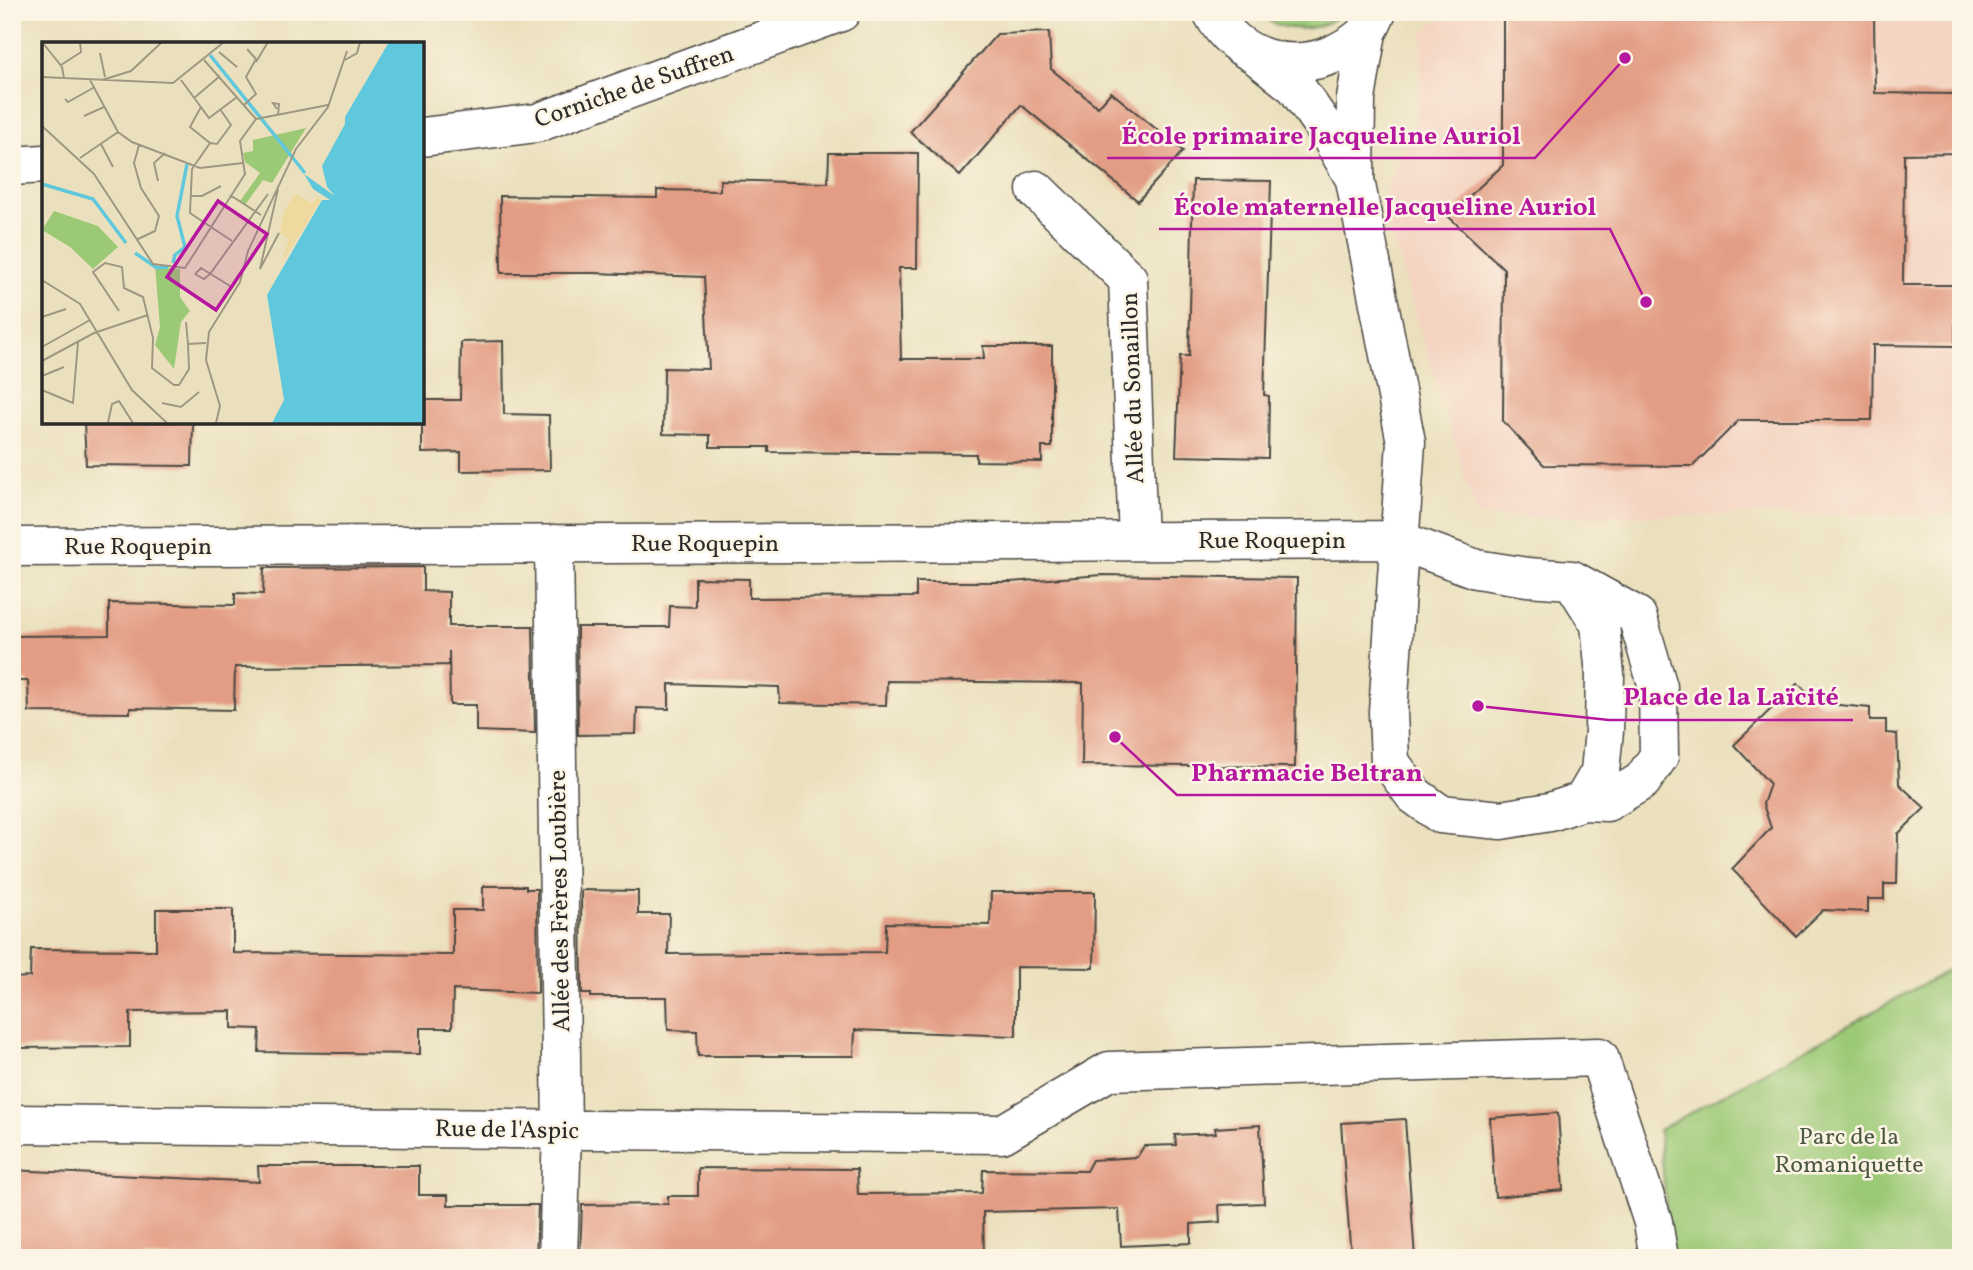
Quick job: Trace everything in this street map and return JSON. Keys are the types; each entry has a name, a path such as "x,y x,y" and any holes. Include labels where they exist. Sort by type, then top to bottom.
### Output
{"street":[{"name":"Corniche de Suffren","path":"424,137 537,123 841,12"},
{"path":"1211,17 1236,44 1257,56 1296,87 1330,136 1355,180"},
{"path":"1257,56 1287,63 1318,61 1345,49 1372,22"},
{"path":"1372,22 1356,99 1355,180 1406,442 1398,540 1388,712 1390,762 1414,794 1440,814 1501,820 1550,812 1583,801 1607,802 1642,781 1659,756 1658,687 1637,616 1572,580 1527,577 1476,569 1398,540"},
{"path":"12,166 42,164"},
{"name":"Allée du Sonaillon","path":"1036,190 1128,279 1138,541"},
{"name":"Rue Roquepin","path":"12,547 1398,540"},
{"name":"Allée des Frères Loubière","path":"554,544 562,1130 558,1258"},
{"path":"1572,580 1600,625 1605,675 1600,772 1583,801"},
{"name":"Rue de l'Aspic","path":"12,1124 1002,1134 1109,1071 1599,1057 1653,1222 1659,1258"}],"shaded area":[{"path":"1447,12 1961,12 1961,514 1477,517 1381,202 1416,119 1423,32"}],"green space":[{"path":"1255,12 1342,12 1322,25 1298,29 1275,24"},
{"name":"Parc de la Romaniquette","path":"1961,963 1961,1258 1671,1258 1659,1130"}],"building":[{"path":"1734,12 1734,16 1874,16 1875,93 1957,94 1958,153 1904,154 1903,285 1956,285 1955,346 1873,345 1872,420 1739,420 1693,466 1544,465 1503,421 1504,269 1448,216 1503,165 1503,14"},
{"path":"1049,32 1051,69 1098,107 1111,92 1183,151 1138,201 1021,105 960,176 910,132 997,34"},
{"path":"829,153 918,153 917,268 899,268 901,359 984,359 983,346 1052,346 1052,447 1042,447 1042,462 976,461 976,454 769,452 769,447 710,447 710,435 663,434 664,368 709,369 704,277 501,273 500,196 657,198 657,190 720,191 720,180 828,183"},
{"path":"1193,180 1271,181 1264,395 1269,396 1268,458 1176,456 1180,356 1189,356"},
{"path":"503,341 504,414 549,415 550,470 461,471 461,452 422,453 424,400 460,400 461,342"},
{"path":"84,424 193,424 192,466 86,465"},
{"path":"423,567 423,591 449,592 449,626 533,626 535,733 476,731 476,705 450,705 449,651 449,665 235,667 234,710 130,708 130,713 29,712 28,681 12,681 12,636 109,635 109,603 235,605 235,593 263,594 264,568"},
{"path":"1102,575 1297,578 1295,767 1082,765 1083,683 887,681 886,705 780,703 779,687 669,684 669,709 637,708 636,734 578,735 577,627 669,627 670,606 695,607 695,578 749,579 749,598 916,597 916,582 1010,582"},
{"path":"1798,683 1818,703 1870,708 1870,720 1886,720 1886,733 1897,734 1899,784 1925,808 1898,834 1897,884 1884,884 1884,899 1868,899 1868,912 1823,910 1796,936 1732,869 1771,828 1763,804 1770,784 1734,745"},
{"path":"483,886 526,886 526,889 537,889 538,993 453,990 452,1028 420,1028 420,1054 259,1052 260,1029 232,1028 232,1011 130,1012 130,1047 12,1048 12,978 30,977 31,949 156,950 156,909 233,909 233,953 453,955 453,910 483,910"},
{"path":"581,890 638,891 638,914 669,914 668,954 885,952 886,923 990,925 991,892 1095,892 1094,968 1016,967 1016,1036 855,1030 854,1056 698,1056 697,1031 668,1030 667,997 591,997 591,994 582,994"},
{"path":"1558,1113 1563,1190 1495,1197 1490,1118"},
{"path":"1405,1119 1415,1258 1351,1258 1341,1123"},
{"path":"1260,1125 1264,1203 1219,1205 1220,1222 1191,1224 1191,1243 1121,1246 1119,1209 983,1212 984,1258 580,1258 582,1205 668,1204 668,1196 698,1196 698,1168 857,1169 858,1194 982,1193 983,1170 1086,1171 1092,1160 1137,1157 1144,1146 1176,1145 1175,1135 1216,1133 1215,1128"},
{"path":"258,1166 419,1166 419,1195 448,1195 448,1205 538,1205 536,1258 12,1258 12,1170 259,1182"}],"place":[{"name":"École primaire Jacqueline Auriol","path":"1625,58"},
{"name":"École maternelle Jacqueline Auriol","path":"1646,302"},
{"name":"Place de la Laïcité","path":"1478,706"},
{"name":"Pharmacie Beltran","path":"1115,737"}]}
